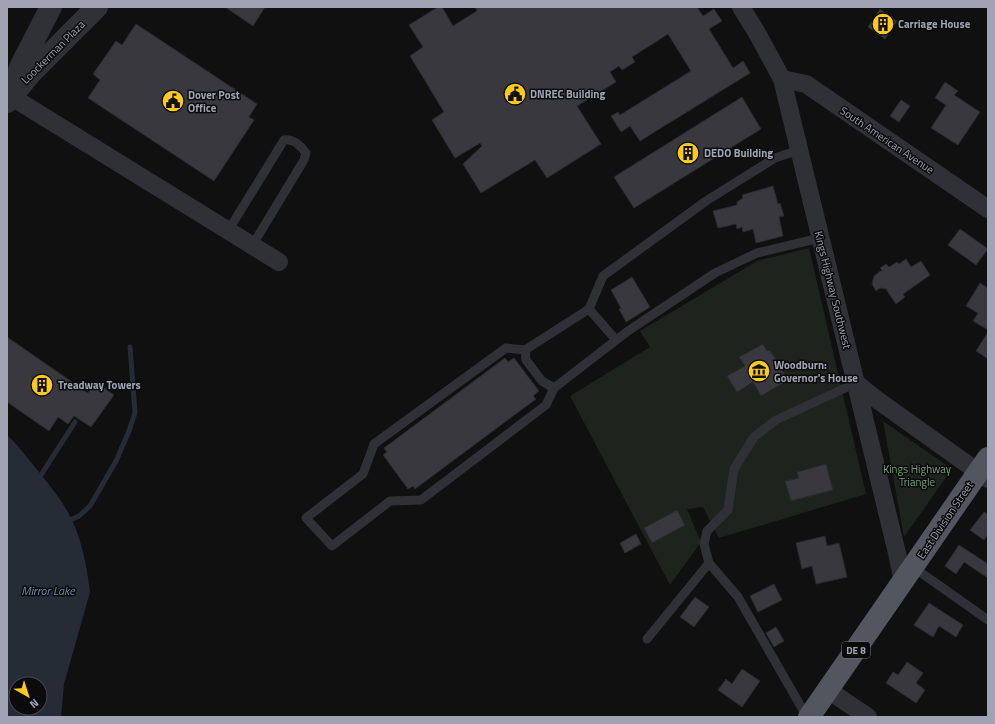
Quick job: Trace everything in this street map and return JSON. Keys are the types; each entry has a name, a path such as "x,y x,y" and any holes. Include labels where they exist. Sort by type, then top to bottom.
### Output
{"highway":[{"name":"East Division Street","path":"908,575 985,470"},
{"name":"DE 8","path":"808,717 908,575"}],"street":[{"name":"Loockerman Plaza","path":"8,97 21,65 51,7"},
{"name":"Loockerman Plaza","path":"8,97 97,7"},
{"name":"Kings Highway Southwest","path":"741,7 782,79 897,554 908,575"},
{"name":"South American Avenue","path":"782,79 806,84 988,209"},
{"path":"8,97 279,262"},
{"path":"856,383 985,470"},
{"path":"828,690 868,717"}],"lane":[{"path":"228,231 284,140 289,139 296,142 306,153 304,160 252,246"},
{"path":"799,150 775,158 706,201 603,276 589,308 525,350 506,348 374,444 363,474 306,518 332,546 390,501 420,500 546,405 554,388 616,340 715,273 757,253 820,238"},
{"path":"589,308 616,340"},
{"path":"525,350 526,360 542,381 554,388"},
{"path":"808,717 738,597 709,563 704,544 707,530 728,510 734,469 754,437 776,420 856,383"},
{"path":"647,639 709,563"},
{"path":"908,575 988,620"}],"green space":[{"path":"809,248 866,494 719,538 703,507 687,509 701,542 670,585 570,396 650,347 640,331 757,261"},
{"name":"Kings Highway Triangle","path":"883,421 949,467 947,476 904,537"}],"water":[{"name":"Mirror Lake","path":"7,435 43,477 68,512 75,527 86,564 90,592 64,684 61,717 7,717"}],"building":[{"path":"225,7 265,7 253,26"},
{"name":"DNREC Building","path":"438,7 442,7 453,26 477,11 475,7 697,7 703,16 714,9 722,21 709,29 733,68 743,61 750,73 640,141 630,126 621,132 611,116 618,112 620,115 691,71 668,34 632,57 635,62 622,70 619,66 610,72 616,82 577,106 601,144 547,178 535,160 481,193 463,164 482,146 480,143 455,158 432,120 444,112 410,56 423,47 409,25"},
{"name":"Carriage House","path":"880,9 897,21 885,39 868,27"},
{"name":"Dover Post Office","path":"136,24 257,104 249,117 254,120 214,181 88,98 100,80 93,74 116,41 122,45"},
{"path":"945,82 958,91 954,95 980,112 958,145 931,128 946,105 935,98"},
{"name":"DEDO Building","path":"742,97 761,129 634,208 614,177"},
{"path":"901,100 910,106 899,122 890,116"},
{"path":"773,186 778,204 780,203 784,216 779,217 783,236 756,243 753,229 743,232 742,227 737,229 736,224 718,228 713,211 737,205 737,202 743,198 742,195"},
{"path":"960,229 988,249 976,265 948,245"},
{"path":"906,259 911,267 921,261 930,275 903,294 905,297 896,304 886,289 880,288 876,291 872,284 874,276 882,270 880,268 886,264 889,267 897,262 899,264"},
{"path":"632,277 650,307 626,322 619,309 621,308 611,290"},
{"path":"980,283 988,288 988,330 973,321 978,313 966,306"},
{"path":"988,332 988,359 976,351"},
{"name":"Treadway Towers","path":"7,337 88,393 95,382 114,395 91,427 74,416 68,424 58,417 49,431 7,402"},
{"name":"Woodburn: Governor's House","path":"763,344 767,351 770,350 788,380 761,396 753,382 737,392 727,376 745,366 739,357"},
{"path":"505,358 508,362 514,358 539,391 533,396 536,399 415,489 413,486 408,489 383,455 387,452 384,448"},
{"path":"826,464 833,490 791,501 785,481 799,478 797,472"},
{"path":"677,510 685,525 652,543 644,528"},
{"path":"984,512 988,514 988,536 984,540 970,530"},
{"path":"636,534 641,544 625,553 620,543"},
{"path":"825,536 827,546 839,543 847,577 816,584 812,566 802,569 796,543"},
{"path":"959,545 988,564 988,578 964,562 956,574 945,566"},
{"path":"774,584 782,600 758,612 750,596"},
{"path":"695,597 709,607 694,627 680,617"},
{"path":"929,603 963,625 956,637 939,626 933,637 914,625"},
{"path":"776,627 784,641 774,647 766,633"},
{"path":"907,662 923,673 916,683 925,690 916,703 886,683 893,672 898,675"},
{"path":"742,669 760,681 742,707 718,690 726,679 732,684"}],"waterway":[{"path":"66,522 79,516 90,506 116,461 129,431 135,413 130,347"},
{"path":"36,478 41,475 75,422"}],"place":[{"name":"Carriage House","path":"883,24"},
{"name":"DNREC Building","path":"515,94"},
{"name":"Dover Post Office","path":"173,101"},
{"name":"DEDO Building","path":"688,153"},
{"name":"Woodburn: Governor's House","path":"759,371"},
{"name":"Treadway Towers","path":"42,385"}]}
